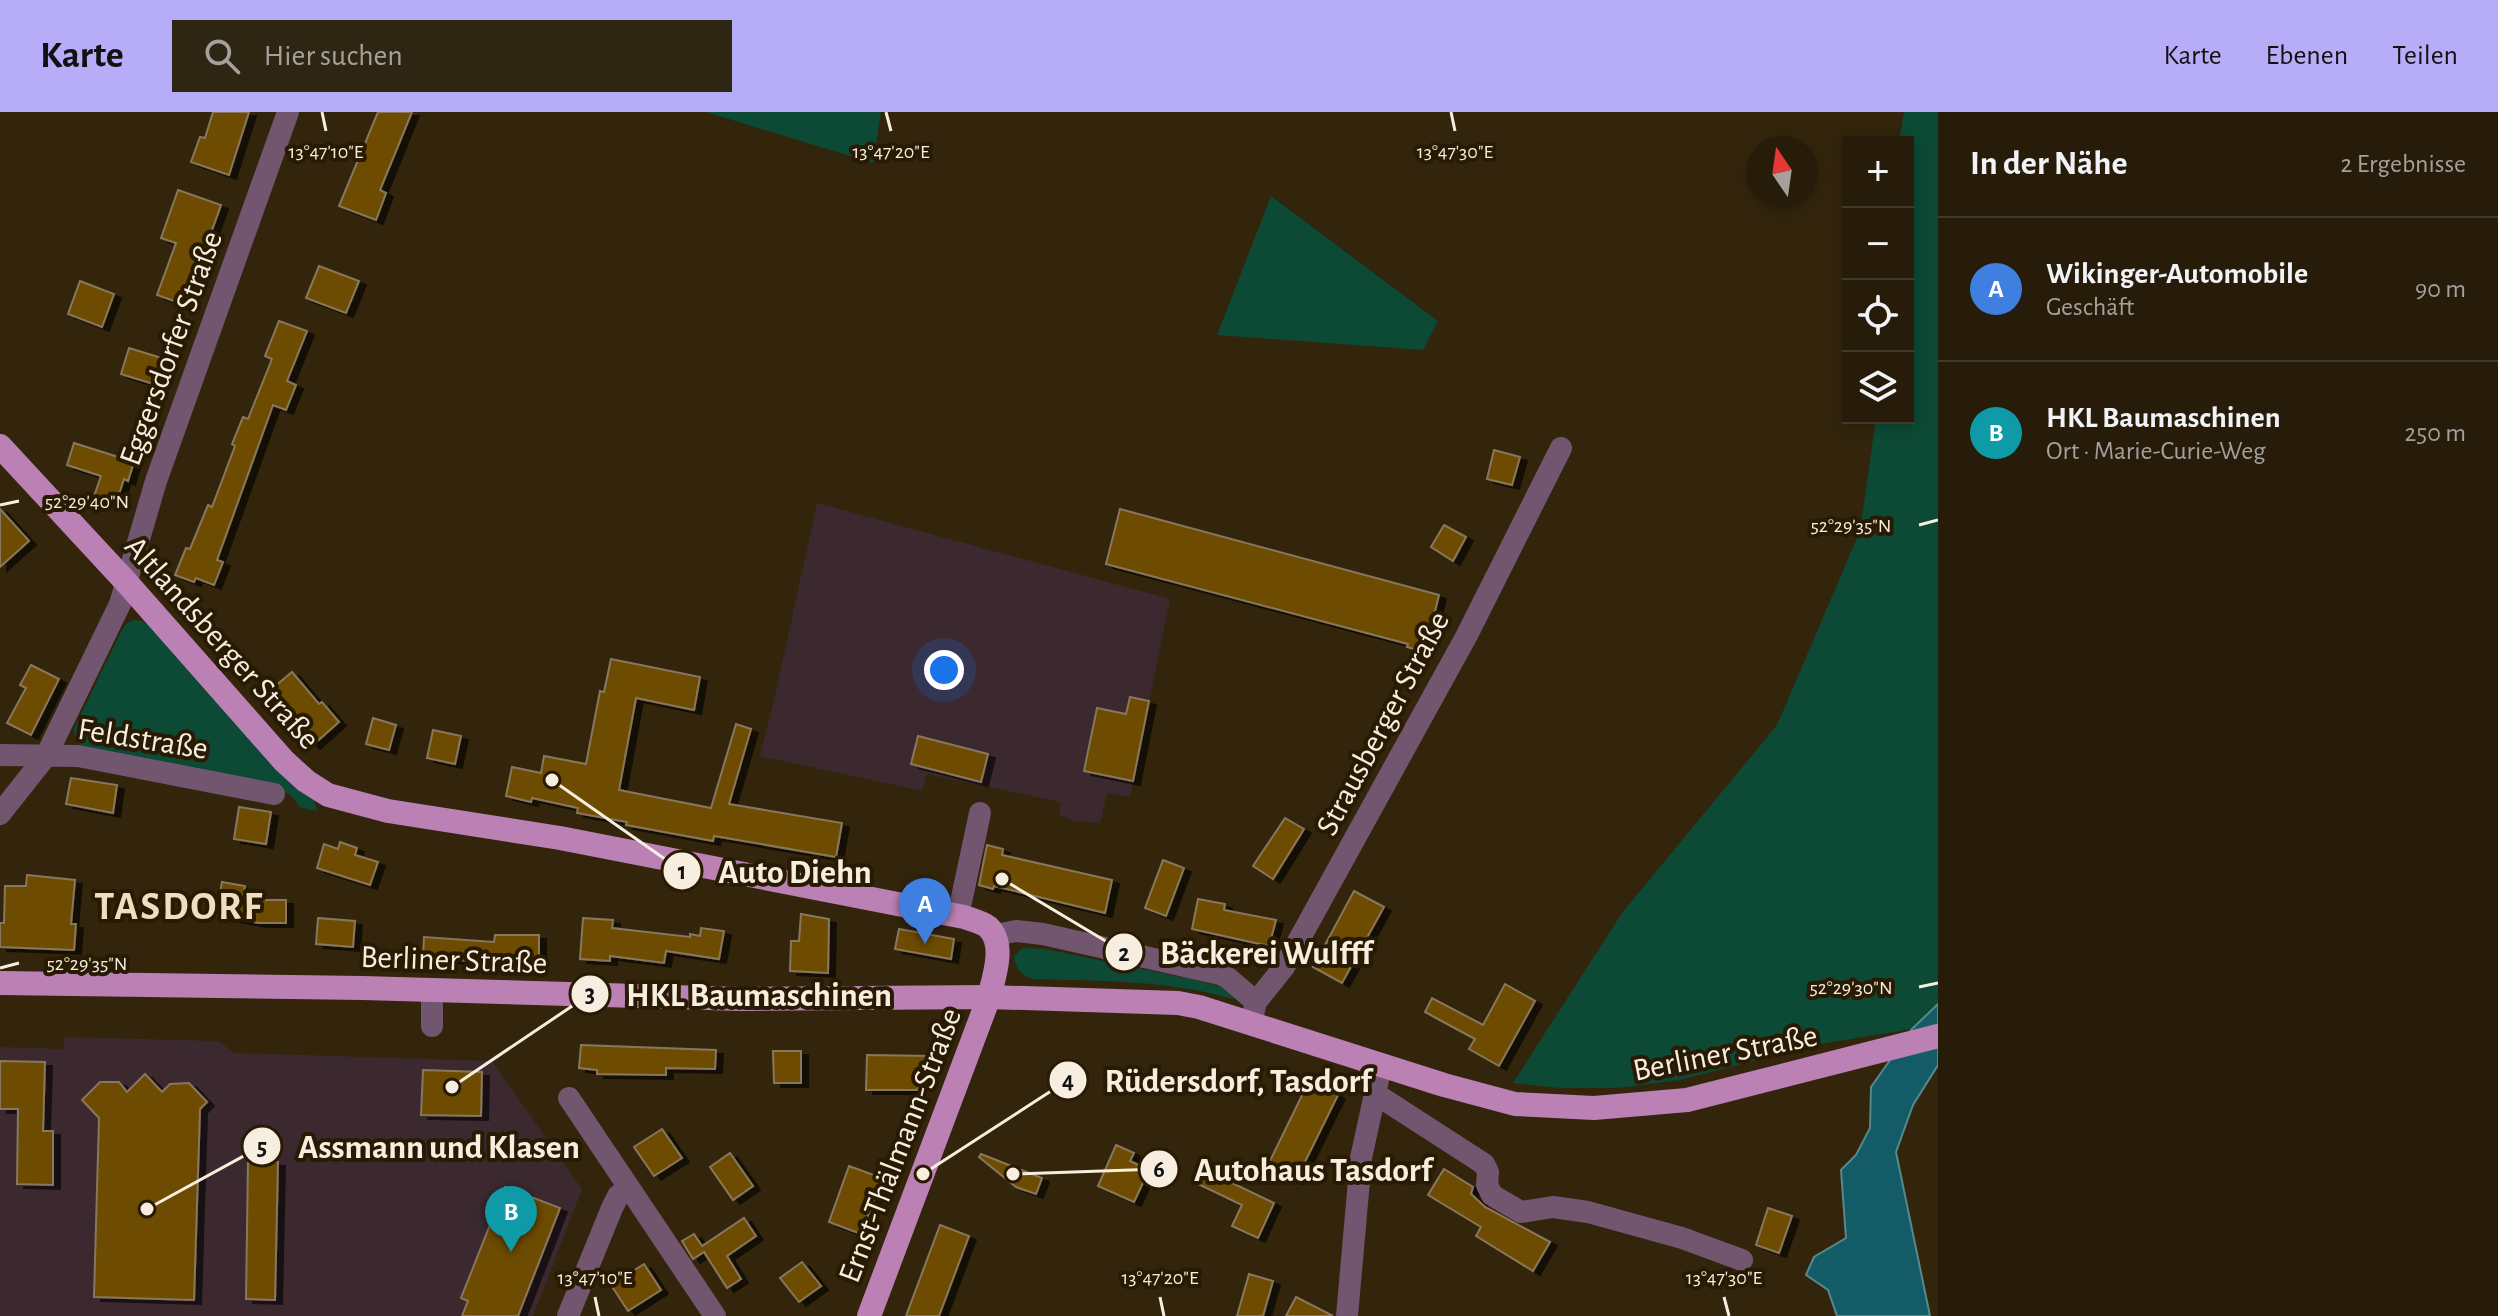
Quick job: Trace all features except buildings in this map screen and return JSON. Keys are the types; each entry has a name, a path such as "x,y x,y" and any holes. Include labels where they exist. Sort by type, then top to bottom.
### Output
{"main road":[{"name":"Altlandsberger Straße","path":"0,446 127,583 284,761 328,795 388,811 560,838 958,916 986,925 995,935"},
{"path":"989,997 998,951 995,935"},
{"name":"Berliner Straße","path":"0,983 742,999 989,997 1178,1003 1253,1012 1383,1064 1444,1085 1515,1104 1594,1108 1687,1100 1938,1036"},
{"name":"Ernst-Thälmann-Straße","path":"869,1316 989,997"}],"street":[{"name":"Eggersdorfer Straße","path":"0,814 46,756 120,604 156,481 288,112"},
{"name":"Strausberger Straße","path":"1253,1012 1284,967 1381,795 1461,646 1561,448"},
{"name":"Feldstraße","path":"0,755 78,756 274,794"},
{"path":"958,916 980,813"},
{"path":"995,935 1016,931 1043,934 1220,974 1228,978 1253,1012"},
{"path":"432,990 432,1026"},
{"path":"1347,1316 1361,1158 1383,1064"},
{"path":"1374,1093 1484,1164 1492,1195 1521,1212 1553,1207 1588,1212 1682,1238 1742,1260"},
{"path":"569,1098 715,1316"},
{"path":"568,1316 612,1208 618,1196 629,1188"}],"shaded area":[{"path":"817,503 1170,599 1130,797 1107,793 1100,823 1074,821 1059,815 1061,802 927,774 922,791 760,756"},
{"path":"64,1037 218,1041 235,1053 492,1061 582,1189 533,1316 0,1316 0,1047 64,1049"}],"green space":[{"path":"706,112 881,112 873,163"},
{"path":"1904,112 1938,112 1938,1004 1912,1029 1814,1045 1680,1080 1617,1088 1560,1088 1513,1083 1622,913 1777,725 1860,531 1875,424 1914,424 1914,136 1900,136"},
{"path":"1271,196 1438,321 1423,350 1217,335"},
{"path":"134,620 150,625 313,797 317,811 299,807 290,795 266,784 85,749 80,745 74,728 122,630"},
{"path":"1023,948 1045,949 1196,980 1222,987 1236,995 1233,999 1184,988 1134,983 1033,979 1019,971 1016,965 1014,956"}],"water":[{"path":"1938,1004 1938,1065 1913,1105 1896,1152 1930,1316 1837,1316 1828,1290 1806,1275 1814,1257 1846,1238 1841,1170 1856,1155 1870,1128 1871,1087 1912,1029"}],"place":[{"name":"Auto Diehn","path":"552,780"},
{"name":"Bäckerei Wulfff","path":"1002,879"},
{"name":"Wikinger-Automobile","path":"925,944"},
{"name":"HKL Baumaschinen","path":"452,1087"},
{"name":"Rüdersdorf, Tasdorf","path":"923,1174"},
{"name":"Autohaus Tasdorf","path":"1013,1174"},
{"name":"Assmann und Klasen","path":"147,1209"},
{"name":"HKL Baumaschinen","path":"511,1252"}],"district":[{"name":"TASDORF","path":"179,905"}]}
